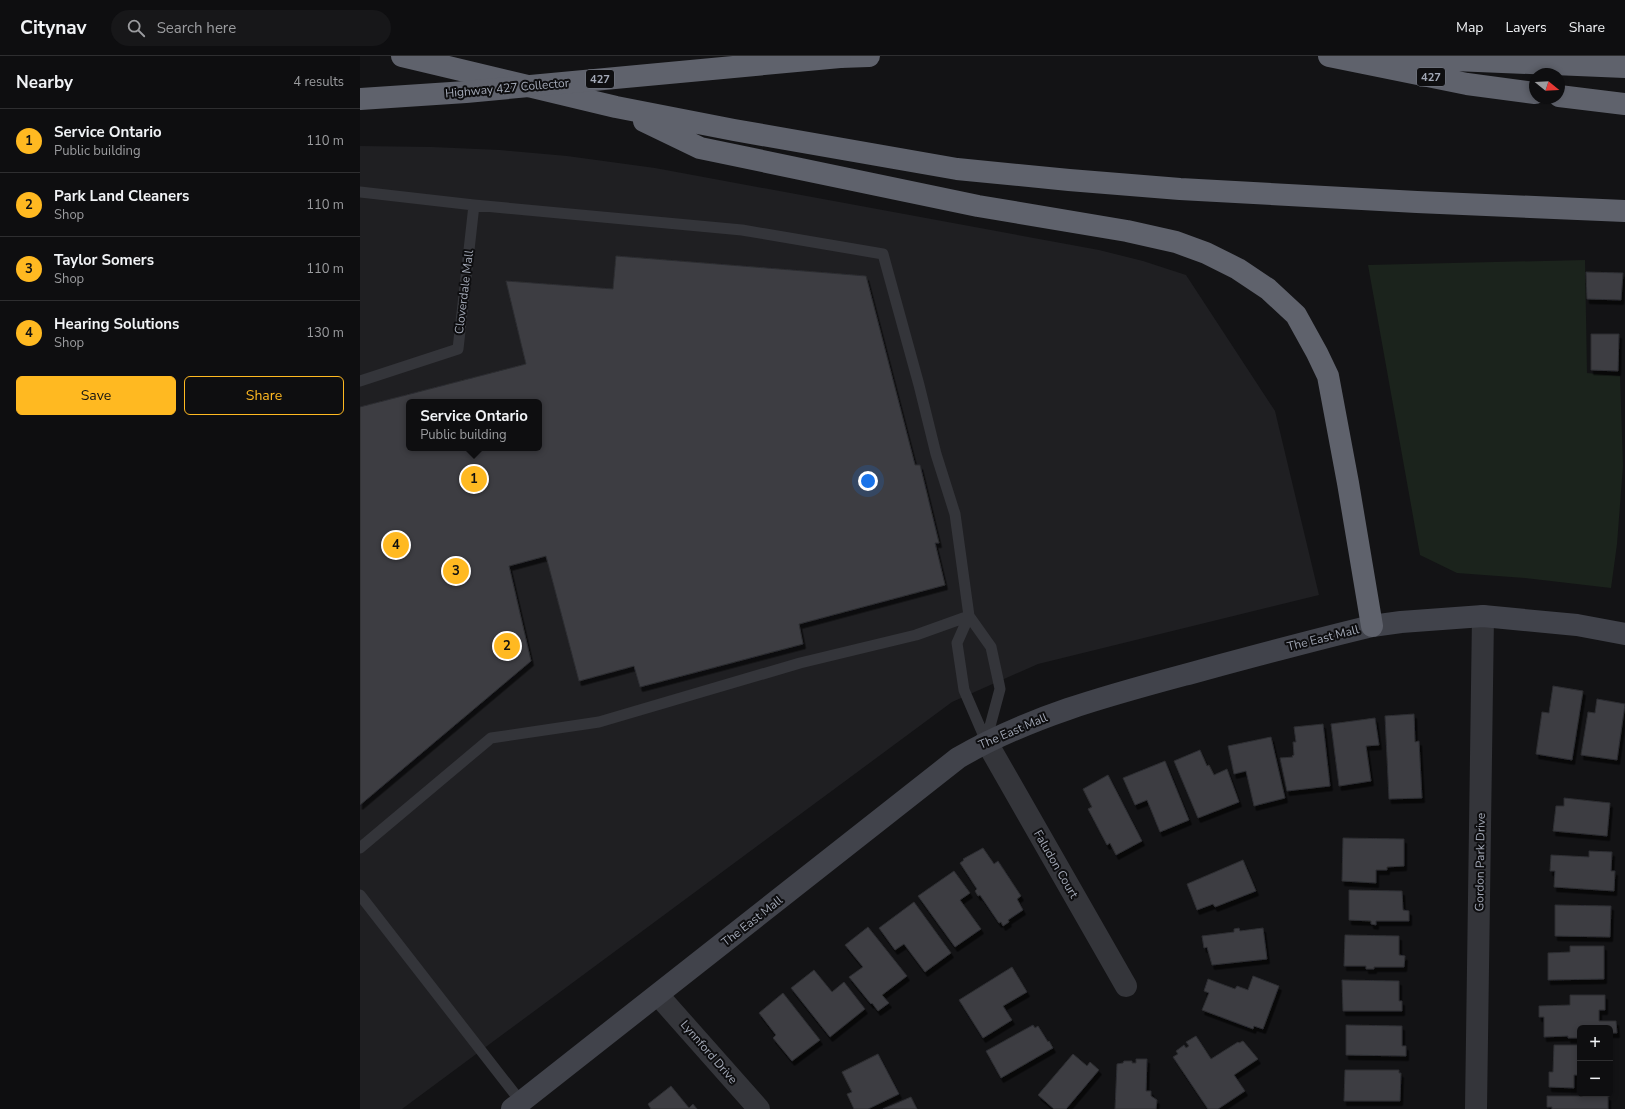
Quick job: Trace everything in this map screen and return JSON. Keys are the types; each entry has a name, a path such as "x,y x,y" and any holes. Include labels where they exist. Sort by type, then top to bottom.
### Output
{"highway":[{"path":"402,56 616,107 734,130 964,170 1180,189 1625,211"},
{"name":"Highway 427 Collector","path":"360,99 466,92 840,57 869,56"},
{"name":"427","path":"1328,56 1467,84 1529,92"},
{"path":"1357,56 1625,67"},
{"path":"1565,97 1625,104"},
{"path":"616,107 700,148 978,206 1126,231 1176,242 1206,253 1238,269 1268,289 1296,315 1328,376 1372,626"}],"main road":[{"name":"The East Mall","path":"516,1105 958,758 986,742 1056,713 1141,687 1372,626 1401,622 1483,616 1577,625 1625,634"}],"street":[{"name":"Gordon Park Drive","path":"1476,1109 1483,616"},
{"name":"Faludon Court","path":"986,742 1126,986"},
{"name":"Lynnford Drive","path":"658,995 759,1109"}],"lane":[{"path":"360,192 474,205 742,230 883,254 919,385 936,454 955,514 969,616 991,647 1000,689 986,742"},
{"name":"Cloverdale Mall","path":"360,381 458,348 474,205"},
{"path":"969,616 957,643 964,690 986,742"},
{"path":"360,848 491,738 599,722 800,663 916,635 969,616"},
{"path":"360,895 516,1105"}],"shaded area":[{"path":"360,146 500,150 567,156 655,168 1099,250 1143,261 1186,275 1275,411 1319,595 1038,664 952,702 402,1109 360,1109"},
{"path":"1585,260 1587,373 1620,376 1623,466 1617,544 1611,588 1525,578 1457,573 1420,555 1368,265"}],"building":[{"path":"616,256 866,276 915,465 920,465 939,543 935,543 945,585 799,624 803,644 640,687 634,666 579,681 546,556 509,566 531,661 360,805 360,407 526,364 506,281 613,289"},
{"path":"1586,272 1623,273 1621,300 1587,299"},
{"path":"1591,334 1619,334 1618,371 1591,370"},
{"path":"1553,686 1583,691 1572,760 1536,754 1542,712 1549,713"},
{"path":"1597,699 1625,704 1617,760 1581,755 1588,712 1595,713"},
{"path":"1414,714 1415,742 1419,741 1422,798 1389,799 1385,716"},
{"path":"1375,718 1379,745 1366,746 1371,781 1339,786 1331,724"},
{"path":"1323,724 1330,786 1287,791 1280,758 1293,757 1292,756 1294,755 1293,742 1296,742 1294,727"},
{"path":"1271,737 1285,798 1254,806 1246,771 1234,774 1228,746"},
{"path":"1200,750 1207,766 1209,765 1214,775 1227,769 1239,802 1198,818 1174,761"},
{"path":"1165,761 1189,820 1160,832 1147,800 1135,805 1123,778"},
{"path":"1108,775 1142,841 1116,855 1110,843 1107,845 1088,809 1092,807 1083,789"},
{"path":"1564,798 1610,803 1607,836 1553,831 1556,806 1564,806"},
{"path":"1343,838 1404,839 1404,866 1387,867 1387,870 1376,870 1376,883 1342,881"},
{"path":"983,848 994,864 998,861 1021,896 1017,899 1023,910 1008,920 1009,922 1003,926 1001,922 999,923 980,895 978,896 975,891 977,889 960,863 964,860 963,859"},
{"path":"1589,851 1612,852 1611,871 1615,871 1614,891 1554,887 1555,871 1550,871 1551,855 1589,857"},
{"path":"1243,860 1256,891 1215,907 1213,904 1197,910 1187,884"},
{"path":"954,871 970,893 960,900 981,929 955,947 918,896"},
{"path":"1349,890 1402,891 1403,910 1409,911 1409,921 1376,921 1376,925 1371,924 1371,921 1349,920"},
{"path":"914,902 951,953 925,972 904,944 895,950 879,928"},
{"path":"1555,905 1611,906 1610,937 1555,936"},
{"path":"868,927 907,976 882,995 889,1003 878,1011 849,977 863,967 845,945"},
{"path":"1239,928 1240,931 1263,928 1267,959 1212,965 1207,947 1204,948 1202,936 1234,932 1234,929"},
{"path":"1345,935 1399,936 1399,955 1405,956 1404,967 1374,967 1374,969 1366,969 1366,966 1344,966"},
{"path":"1570,946 1604,946 1604,979 1548,980 1548,953 1570,952"},
{"path":"1012,967 1027,992 1003,1006 1012,1020 983,1038 959,1000"},
{"path":"814,970 832,992 844,982 865,1009 830,1037 791,988"},
{"path":"1253,976 1279,986 1263,1029 1254,1026 1253,1029 1202,1010 1209,993 1204,991 1208,979 1235,989 1237,986 1248,990"},
{"path":"1342,980 1399,981 1399,1001 1402,1001 1402,1011 1343,1011"},
{"path":"783,993 820,1040 792,1061 773,1038 776,1035 759,1013"},
{"path":"1570,995 1605,995 1605,1010 1599,1010 1599,1021 1616,1021 1617,1033 1613,1033 1613,1025 1577,1025 1577,1038 1568,1038 1568,1036 1544,1037 1544,1017 1539,1017 1539,1006 1570,1005"},
{"path":"1033,1025 1035,1028 1038,1026 1053,1048 1001,1078 986,1051"},
{"path":"1346,1025 1402,1026 1402,1046 1406,1046 1406,1056 1346,1055"},
{"path":"1196,1036 1211,1059 1238,1042 1243,1041 1258,1059 1234,1075 1245,1091 1218,1109 1208,1109 1173,1057 1178,1054 1176,1051 1184,1045 1186,1048 1189,1046 1186,1042"},
{"path":"1554,1045 1577,1045 1577,1075 1574,1075 1574,1088 1549,1087 1549,1072 1553,1072"},
{"path":"878,1054 899,1094 868,1109 854,1109 847,1094 852,1092 842,1072"},
{"path":"1073,1054 1087,1066 1090,1062 1099,1070 1066,1109 1054,1109 1038,1095"},
{"path":"1136,1059 1147,1059 1146,1091 1151,1091 1151,1096 1157,1100 1156,1109 1115,1109 1117,1064 1123,1063 1124,1061 1132,1061 1132,1063 1136,1063"},
{"path":"1345,1070 1399,1070 1399,1073 1401,1073 1400,1101 1344,1101"},
{"path":"671,1086 689,1108 693,1104 697,1109 651,1109 648,1104"},
{"path":"1547,1096 1608,1097 1608,1109 1552,1109 1552,1107 1547,1107"},
{"path":"911,1097 917,1109 883,1109"}],"place":[{"name":"Service Ontario","path":"474,479"},
{"name":"Hearing Solutions","path":"396,545"},
{"name":"Taylor Somers","path":"456,571"},
{"name":"Park Land Cleaners","path":"507,646"}]}
